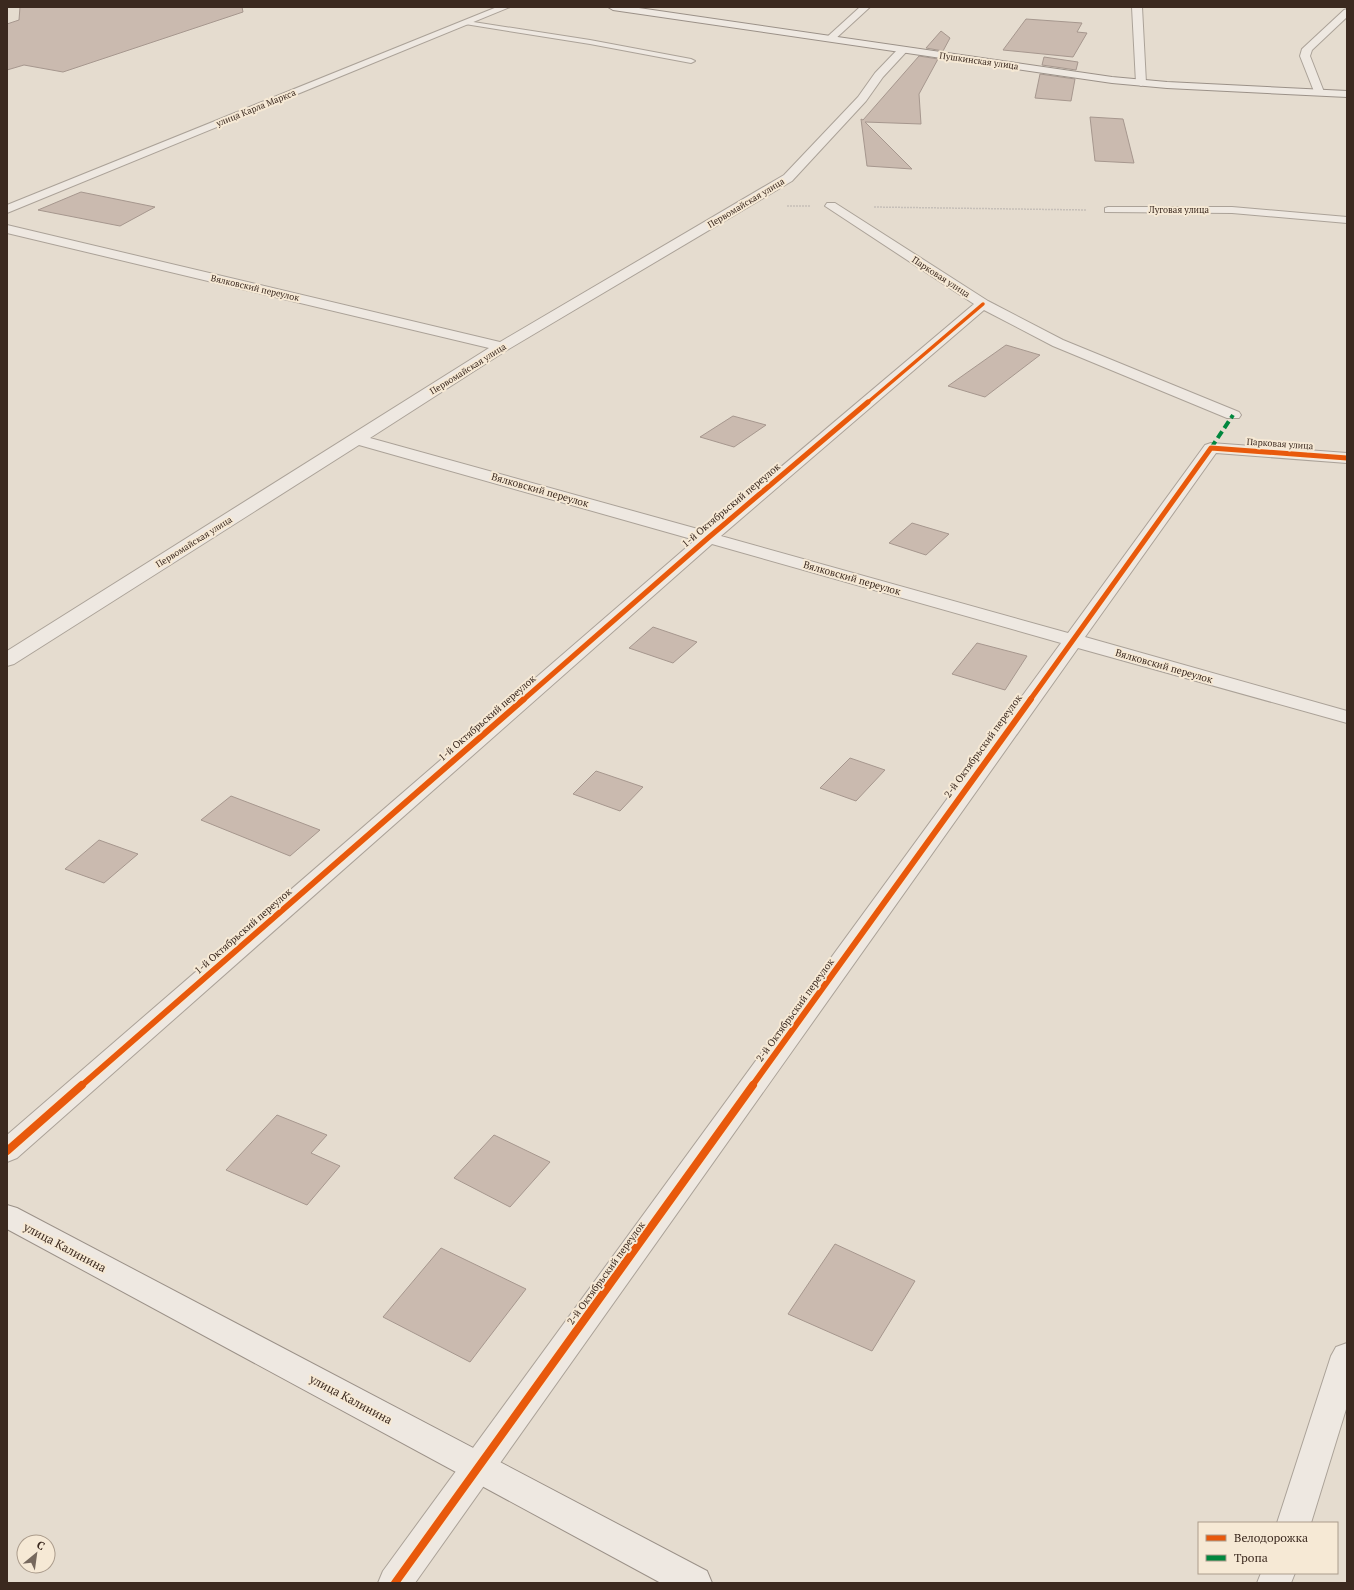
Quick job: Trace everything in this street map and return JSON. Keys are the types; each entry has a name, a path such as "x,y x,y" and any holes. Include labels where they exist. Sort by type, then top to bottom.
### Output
{"street":[{"name":"улица Карла Маркса","path":"7,209 505,7"},
{"name":"Пушкинская улица","path":"613,7 903,50 1141,83 1347,94"},
{"path":"830,39 865,7"},
{"path":"1137,7 1141,83"},
{"path":"1336,8 1347,11"},
{"path":"1319,92 1306,56 1307,49 1347,11"},
{"name":"Первомайская улица","path":"7,660 502,347 788,178 862,99 879,75 903,50"},
{"name":"Парковая улица","path":"831,206 983,304 1058,343 1233,415"},
{"name":"Вялковский переулок","path":"7,229 502,347"},
{"name":"1-й Октябрьский переулок","path":"7,1151 708,538 983,304"},
{"name":"Вялковский переулок","path":"357,439 1347,717"},
{"name":"Парковая улица","path":"1211,448 1347,458"},
{"name":"2-й Октябрьский переулок","path":"395,1583 1211,448"},
{"name":"улица Калинина","path":"7,1216 695,1583"},
{"path":"1294,1522 1347,1356"}],"lane":[{"path":"467,23 590,42 691,61"},
{"name":"Луговая улица","path":"1108,210 1232,210 1325,216 1347,220"}],"path":[{"path":"1010,209 1108,210"}],"building":[{"path":"20,7 242,7 243,12 63,72 24,65 7,70 7,24 19,20"},
{"path":"1026,19 1082,23 1077,32 1087,33 1073,57 1003,50"},
{"path":"941,31 950,38 943,51 926,48"},
{"path":"919,56 938,59 919,94 921,124 865,122 912,169 867,166 861,119 863,120"},
{"path":"1044,57 1078,62 1076,70 1042,65"},
{"path":"1040,74 1075,79 1071,101 1035,98"},
{"path":"1090,117 1123,119 1134,163 1095,161"},
{"path":"81,192 155,207 120,226 38,210"},
{"path":"1006,345 1040,355 985,397 948,386"},
{"path":"733,416 766,425 734,447 700,437"},
{"path":"912,523 949,534 926,555 889,543"},
{"path":"653,627 697,642 673,663 629,648"},
{"path":"977,643 1027,656 1005,690 952,674"},
{"path":"850,758 885,770 856,801 820,788"},
{"path":"596,771 643,787 620,811 573,794"},
{"path":"231,796 320,830 290,856 201,820"},
{"path":"99,840 138,854 104,883 65,869"},
{"path":"277,1115 327,1135 311,1153 340,1166 307,1205 226,1170"},
{"path":"494,1135 550,1162 510,1207 454,1178"},
{"path":"835,1244 915,1281 872,1351 788,1314"},
{"path":"441,1248 526,1289 470,1362 383,1317"}],"marked path":[{"path":"1211,448 1233,415"}],"cycle path":[{"path":"7,1151 708,538 983,304"},
{"path":"395,1583 1211,448 1347,458"}]}
